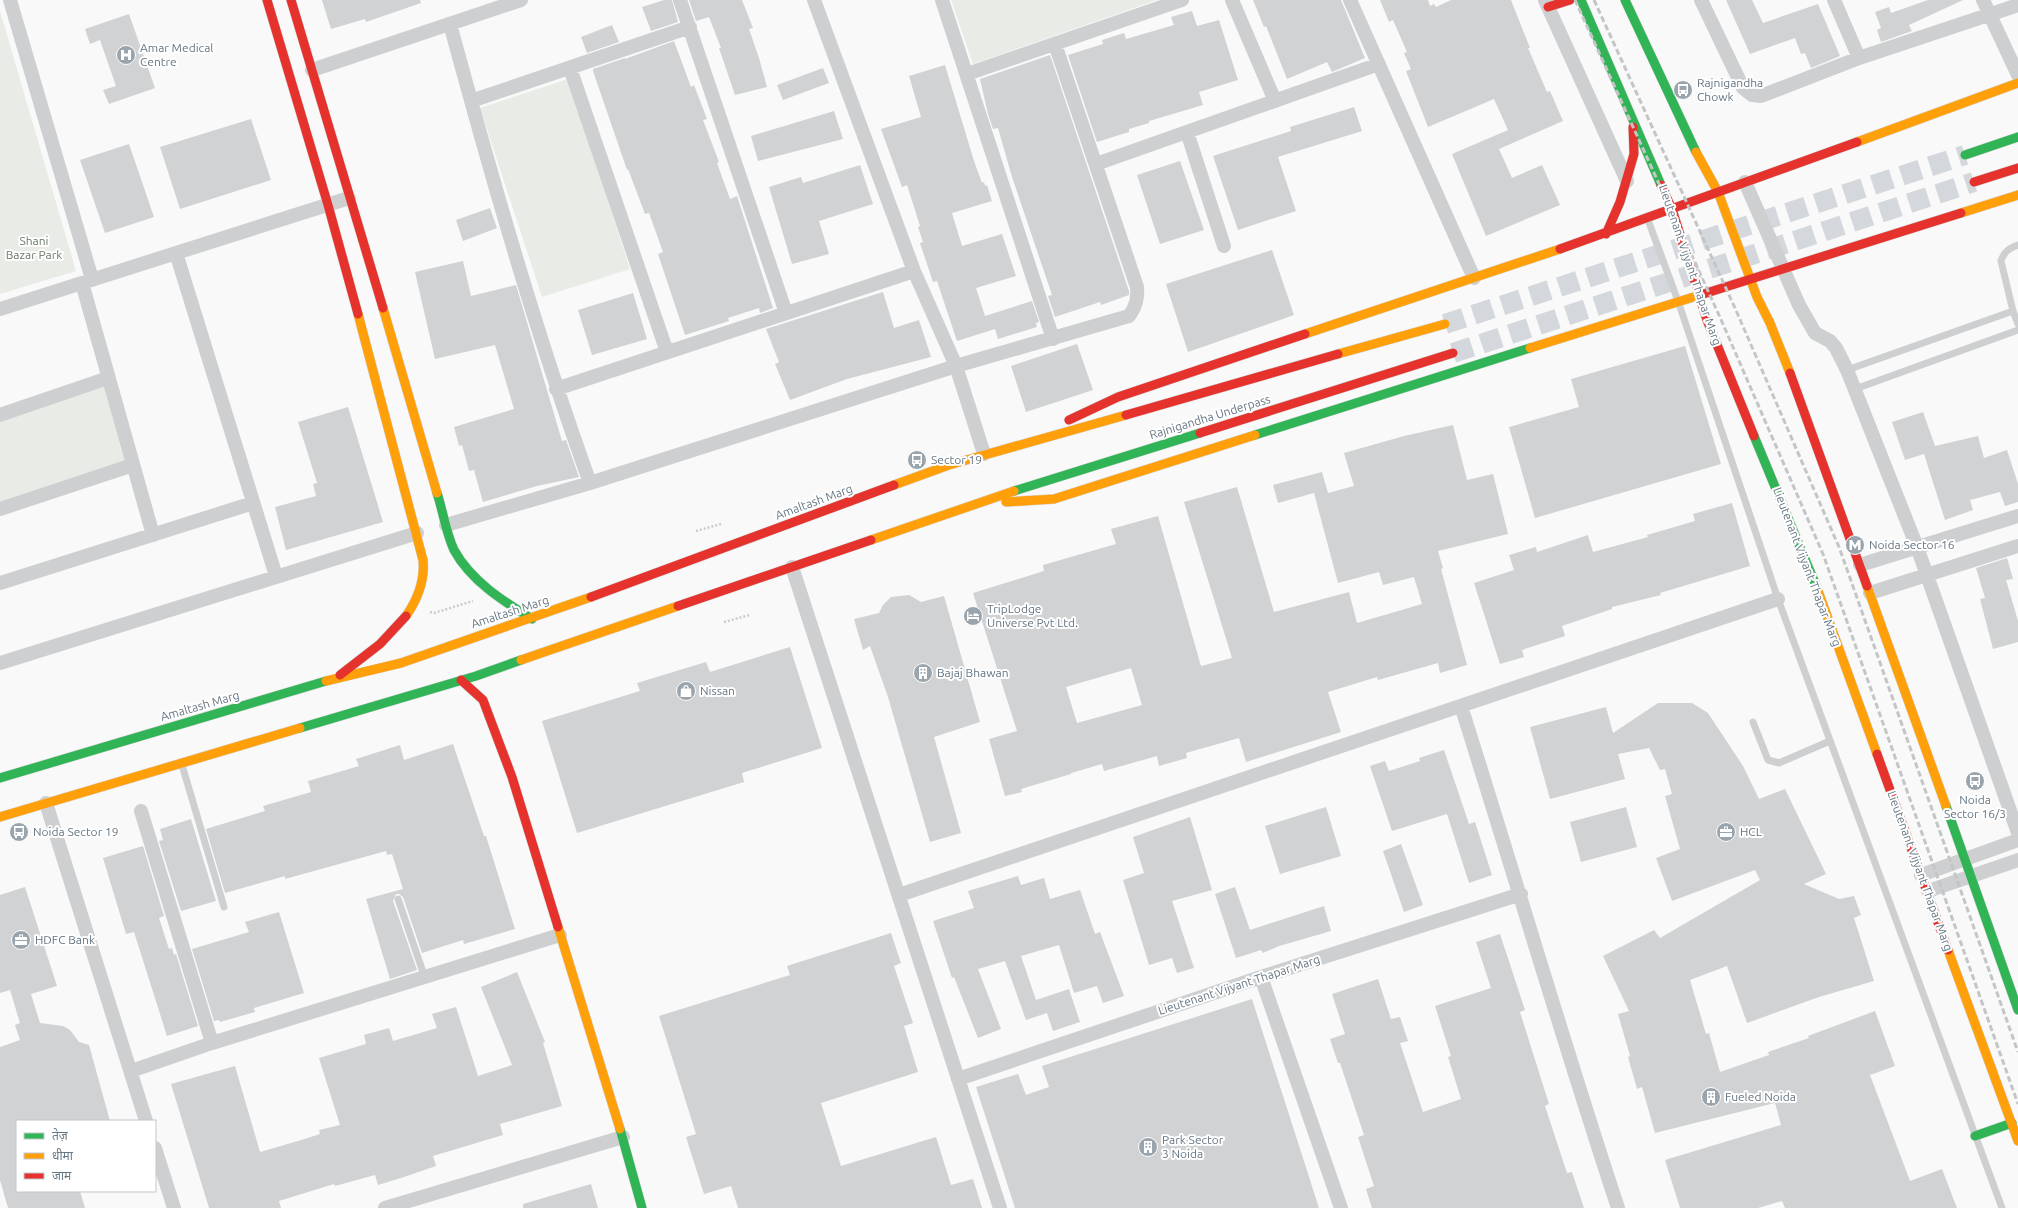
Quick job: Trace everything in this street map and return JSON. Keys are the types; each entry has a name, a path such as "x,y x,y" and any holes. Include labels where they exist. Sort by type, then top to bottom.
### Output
{"main road":[{"path":"267,0 328,205 418,533 423,560 423,576 412,607 397,630 334,679"},
{"path":"291,0 454,549 468,570 497,597 532,619"},
{"path":"1546,4 1570,0"},
{"name":"Lieutenant Vijyant Thapar Marg","path":"1581,0 1672,209 1710,327 1816,586 2018,1141"},
{"path":"1625,0 1698,156 1718,192 1750,278 1798,392 2018,1010"},
{"path":"1019,444 1118,397 1606,234 2018,83"},
{"path":"1606,234 1620,202 1634,154 1633,117"},
{"path":"1965,155 2018,137"},
{"path":"1974,182 2018,168"},
{"path":"0,817 491,671 974,504 1054,499 1678,301 1699,296 1750,278 1783,270 2018,195"},
{"name":"Rajnigandha Underpass","path":"1019,444 1445,324"},
{"name":"Rajnigandha Underpass","path":"974,504 1454,353"},
{"name":"Amaltash Marg","path":"0,778 334,679 400,663 532,619 949,465 1019,444"},
{"path":"491,671 485,692 623,1137 642,1208"},
{"path":"461,680 485,692"},
{"path":"1975,1136 2012,1123"}],"street":[{"path":"10,0 87,281 108,378 152,535"},
{"path":"312,70 521,0"},
{"path":"680,0 786,313"},
{"path":"814,0 914,270 956,366 984,454"},
{"path":"942,0 1053,339"},
{"path":"967,74 1182,0"},
{"path":"1232,0 1275,101"},
{"path":"1350,0 1474,278"},
{"path":"1701,0 1743,88 1752,95 1761,96 1859,58 1989,13 2018,5"},
{"path":"1834,0 1859,58"},
{"path":"1983,0 2018,75"},
{"path":"1546,4 1627,180"},
{"path":"450,24 556,389 590,483"},
{"path":"471,100 690,27"},
{"path":"446,525 590,483 956,366 1129,316 1136,307 1138,297 1137,287 1055,44"},
{"path":"1096,164 1379,64"},
{"path":"570,68 667,352"},
{"path":"1187,132 1224,246"},
{"path":"1745,182 1799,305 1815,333 1830,341 1836,348 1855,389 1926,574 2018,833"},
{"path":"0,309 349,198"},
{"path":"176,253 276,576"},
{"path":"556,389 914,270"},
{"path":"0,415 108,378"},
{"path":"0,509 133,464"},
{"path":"0,583 253,503"},
{"path":"1860,565 2018,516"},
{"path":"0,663 418,533"},
{"path":"1870,593 2018,546"},
{"path":"792,567 1000,1208"},
{"path":"899,895 1778,599"},
{"path":"1461,706 1521,894 1583,1103 1618,1208"},
{"path":"46,803 146,1120"},
{"path":"141,811 212,1043"},
{"path":"1921,875 2018,840"},
{"path":"1928,891 2018,860"},
{"name":"Lieutenant Vijyant Thapar Marg","path":"958,1079 1261,977 1521,894"},
{"path":"131,1071 212,1043 426,978 560,935"},
{"path":"1261,977 1341,1208"},
{"path":"385,1208 623,1137"},
{"path":"156,1151 174,1208"}],"lane":[{"path":"1647,218 1678,301 1778,599 2002,1208"},
{"path":"2018,245 2010,248 2004,254 2001,261 2013,311 2018,324"},
{"path":"1847,370 2013,311"},
{"path":"1855,389 2018,330"},
{"path":"1753,722 1768,760 1779,764 1830,741"},
{"path":"181,763 224,907"},
{"path":"398,899 426,978"}],"path":[{"path":"696,531 721,524"},
{"path":"412,607 434,613 479,600 486,587"},
{"path":"724,622 750,615"}],"green space":[{"path":"951,0 1157,0 973,64"},
{"name":"Shani Bazar Park","path":"0,11 76,271 0,294"},
{"path":"568,79 630,269 542,297 480,108"},
{"path":"108,378 133,465 0,509 0,415"}],"building":[{"path":"322,0 420,0 421,3 366,22 365,19 331,29"},
{"path":"664,0 672,0 678,22 651,31 642,7"},
{"path":"689,0 742,0 753,28 749,29 767,87 735,95 719,48 721,48 709,17 696,21"},
{"path":"1253,0 1341,0 1365,58 1332,72 1327,62 1287,79 1266,26 1264,27"},
{"path":"1380,0 1428,0 1430,6 1434,4 1436,7 1451,0 1511,0 1530,48 1528,48 1547,92 1550,91 1563,121 1499,149 1512,178 1542,165 1560,205 1486,236 1452,154 1508,130 1494,99 1428,127 1406,71 1411,69 1404,53 1407,52 1393,20 1389,22"},
{"path":"1726,0 1752,0 1763,23 1818,4 1840,56 1811,68 1805,53 1801,54 1795,38 1750,54"},
{"path":"1928,0 1963,0 1909,25 1912,31 1881,42 1877,30 1881,28 1875,12 1889,7 1891,13"},
{"path":"1192,11 1197,26 1219,20 1238,80 1199,92 1203,105 1149,121 1149,123 1129,129 1129,132 1097,142 1068,55 1103,44 1102,40 1124,33 1126,39 1174,25 1171,17"},
{"path":"129,14 155,88 109,104 103,90 116,86 100,40 90,44 85,29"},
{"path":"612,25 619,42 587,53 581,37"},
{"path":"674,41 691,87 694,85 707,119 703,120 719,162 717,163 730,199 737,196 773,308 760,313 759,308 728,318 729,321 685,335 658,254 663,252 649,213 645,214 628,169 627,170 593,71 593,69"},
{"path":"1050,55 1129,291 1129,295 1101,305 1100,302 1055,317 1048,296 1052,295 1012,177 998,128 993,129 988,114 980,79"},
{"path":"945,65 974,161 982,183 984,182 985,186 987,185 992,201 952,213 962,246 1002,234 1016,276 976,288 985,316 1032,301 1039,322 1036,323 1037,327 998,339 995,329 957,341 937,281 933,282 920,243 923,242 918,227 920,226 907,185 902,187 881,129 921,117 909,76"},
{"path":"823,68 829,83 783,100 777,85"},
{"path":"1354,107 1362,131 1278,157 1296,211 1238,230 1213,156 1291,131 1290,127"},
{"path":"834,111 843,139 758,161 751,136"},
{"path":"251,119 271,180 180,209 160,147"},
{"path":"129,144 154,217 105,233 80,160"},
{"path":"1180,161 1204,230 1160,244 1137,175"},
{"path":"860,165 873,204 819,221 829,254 792,264 769,187 801,177 803,183"},
{"path":"490,208 497,228 463,241 456,220"},
{"path":"1272,250 1294,315 1188,352 1166,284"},
{"path":"463,261 471,296 516,285 562,441 566,440 579,477 537,486 483,502 474,470 469,471 462,445 459,446 454,427 514,409 495,345 435,359 415,272"},
{"path":"883,292 894,328 919,320 931,357 847,379 790,400 775,364 779,362 766,329"},
{"path":"633,293 647,339 592,355 578,310"},
{"path":"1077,344 1093,390 1026,412 1011,366"},
{"path":"1685,346 1721,464 1535,518 1509,427 1579,407 1571,379"},
{"path":"348,407 383,522 286,550 275,507 316,496 313,484 317,483 298,422"},
{"path":"1923,412 1935,446 1978,436 1984,458 2007,450 2018,484 2018,502 2005,506 2000,492 1970,500 1973,510 1945,520 1924,454 1905,460 1892,422"},
{"path":"1453,425 1467,480 1493,474 1508,534 1438,551 1443,568 1441,569 1467,665 1440,673 1438,663 1378,680 1377,677 1328,692 1341,732 1246,762 1239,738 1186,753 1187,758 1159,766 1157,756 1104,771 1102,764 1021,789 1022,792 1005,796 989,739 1017,731 973,593 1044,571 1043,565 1116,544 1111,529 1158,516 1201,666 1232,658 1184,502 1237,487 1274,612 1349,592 1357,623 1422,604 1414,577 1383,585 1379,572 1338,583 1314,493 1278,503 1273,485 1322,472 1328,493 1354,486 1344,453 1404,436","holes":["1131,668 1142,705 1077,723 1066,687"]},
{"path":"1732,503 1750,566 1660,593 1661,595 1612,607 1612,609 1562,626 1565,636 1522,650 1524,657 1500,664 1474,583 1514,570 1509,555 1536,547 1537,552 1588,535 1593,552 1648,537 1647,535 1695,521 1693,514"},
{"path":"2007,558 2013,579 2006,580 2018,621 2018,642 1993,649 1980,599 1985,598 1976,568"},
{"name":"Bajaj Bhawan","path":"909,595 921,602 944,596 980,722 934,737 961,833 930,842 888,697 870,646 863,650 854,619 879,613 883,605 891,597"},
{"path":"790,647 822,748 742,773 744,782 577,833 542,721 640,691 637,683 706,662 710,672"},
{"path":"1658,703 1692,703 1708,713 1743,766 1759,799 1785,789 1826,874 1804,884 1839,899 1854,896 1861,915 1854,918 1874,981 1819,997 1747,1023 1727,966 1690,980 1706,1034 1709,1033 1720,1072 1769,1055 1768,1052 1809,1038 1808,1036 1875,1011 1895,1066 1870,1075 1910,1181 1942,1169 1957,1208 1785,1208 1782,1201 1758,1208 1680,1208 1665,1160 1781,1125 1775,1103 1655,1133 1642,1087 1637,1089 1628,1057 1630,1056 1618,1014 1629,1011 1603,956 1654,930 1660,938 1760,880 1755,870 1672,901 1656,858 1680,849 1665,796 1672,794 1665,769 1660,770 1649,748 1618,754 1625,779 1550,799 1530,727 1606,707 1613,733"},
{"path":"453,744 484,836 486,836 515,929 464,944 463,940 422,953 403,897 396,894 393,901 417,970 390,979 366,899 403,889 392,854 387,855 386,851 285,879 285,876 225,893 206,829 265,811 263,806 311,792 308,781 359,766 356,759 400,745 404,760"},
{"path":"1444,750 1469,824 1475,822 1492,875 1469,883 1447,814 1392,831 1370,766 1385,761 1389,771 1420,761 1419,758"},
{"path":"1326,807 1341,856 1280,874 1265,826"},
{"path":"1626,807 1637,847 1581,862 1570,822"},
{"path":"1190,817 1212,890 1172,901 1194,968 1177,973 1172,958 1149,965 1123,880 1144,873 1133,837"},
{"path":"191,819 216,901 181,911 159,841 163,840 160,829"},
{"path":"1401,844 1423,905 1404,912 1383,851"},
{"path":"143,846 164,916 159,918 169,949 172,948 174,955 176,954 198,1026 167,1036 134,932 126,934 103,858"},
{"path":"1018,876 1021,885 1044,878 1050,899 1080,890 1095,934 1100,932 1124,996 1103,1003 1097,986 1074,993 1059,945 1021,956 1036,1000 1069,989 1080,1022 1053,1031 1047,1013 1026,1020 1005,961 978,969 1001,1029 978,1038 954,977 952,978 933,921 974,908 968,891"},
{"path":"25,887 57,986 31,994 40,1023 63,1026 70,1030 79,1042 89,1045 110,1120 16,1120 16,1192 80,1192 85,1208 8,1208 0,1180 0,1047 20,1040 15,1025 20,1023 10,990 0,993 0,895"},
{"path":"1235,887 1250,930 1324,906 1331,931 1279,946 1263,953 1261,950 1236,958 1215,894"},
{"path":"279,912 304,993 254,1008 255,1012 220,1022 219,1020 214,1021 192,949 249,932 245,922"},
{"path":"891,933 901,963 894,966 913,1023 904,1026 918,1072 821,1103 841,1166 936,1137 951,1185 973,1179 982,1208 738,1208 731,1186 704,1194 686,1137 696,1134 659,1016 790,975 787,966"},
{"path":"1500,934 1525,1010 1520,1012 1549,1104 1545,1106 1567,1173 1572,1172 1584,1208 1372,1208 1366,1189 1374,1186 1358,1137 1364,1135 1340,1063 1338,1063 1330,1039 1345,1034 1332,994 1378,979 1391,1019 1400,1017 1408,1041 1400,1043 1423,1112 1461,1099 1448,1057 1451,1056 1435,1006 1491,988 1476,942"},
{"path":"517,972 545,1042 543,1043 562,1106 500,1124 503,1135 433,1156 436,1166 378,1185 375,1175 335,1186 334,1184 279,1201 281,1208 209,1208 171,1084 235,1066 260,1152 320,1134 319,1130 340,1125 319,1058 366,1044 364,1035 389,1028 393,1041 437,1028 432,1014 456,1007 478,1076 512,1065 481,987"},
{"name":"Park Sector 3 Noida","path":"1252,999 1319,1208 1015,1208 976,1087 1018,1074 1026,1095 1049,1087 1042,1066"},
{"path":"591,1184 598,1208 523,1208 523,1204"}],"tunnel":[{"path":"1445,324 1965,155"},
{"path":"1453,353 1974,182"}],"railway":[{"path":"1575,0 1719,315 1823,554 2018,1104"},
{"path":"1594,0 1735,308 1839,547 2018,1052"}],"traffic: fast":[{"path":"1581,0 1661,185"},
{"path":"1625,0 1696,152"},
{"path":"1965,155 2018,137"},
{"path":"1255,435 1530,348"},
{"path":"1014,491 1200,433"},
{"path":"1754,436 1817,588"},
{"path":"437,493 451,543 461,561 488,589 532,619"},
{"path":"300,728 476,676 521,660"},
{"path":"0,778 326,681"},
{"path":"1946,806 2018,1010"},
{"path":"1975,1136 2012,1123"},
{"path":"620,1129 642,1208"}],"traffic: slow":[{"path":"1857,142 2018,83"},
{"path":"1696,152 1718,192 1757,297 1770,323 1790,373"},
{"path":"1961,213 2018,195"},
{"path":"1305,334 1560,249"},
{"path":"1530,348 1700,295"},
{"path":"383,308 437,493"},
{"path":"358,314 423,560 423,575 419,590 414,603 406,616"},
{"path":"1338,354 1445,324"},
{"path":"894,485 949,465 1126,415"},
{"path":"1006,502 1054,499 1255,435"},
{"path":"871,540 1014,491"},
{"path":"1867,586 1946,806"},
{"path":"1817,588 1877,754"},
{"path":"326,681 401,663 591,597"},
{"path":"521,660 678,606"},
{"path":"0,817 300,728"},
{"path":"558,927 620,1129"},
{"path":"1948,950 2018,1141"}],"traffic: jam":[{"path":"267,0 328,205 358,314"},
{"path":"291,0 383,308"},
{"path":"1548,7 1570,0"},
{"path":"1606,234 1620,202 1634,154 1633,127"},
{"path":"1560,249 1857,142"},
{"path":"1974,182 2018,168"},
{"path":"1661,185 1672,209 1707,320 1754,436"},
{"path":"1700,295 1961,213"},
{"path":"1069,420 1118,397 1305,334"},
{"path":"1200,433 1453,353"},
{"path":"1126,415 1338,354"},
{"path":"1790,373 1867,586"},
{"path":"591,597 894,485"},
{"path":"678,606 871,540"},
{"path":"340,675 380,644 406,616"},
{"path":"461,680 483,700 512,777 558,927"},
{"path":"1877,754 1948,950"}],"place":[{"name":"Amar Medical Centre","path":"126,55"},
{"name":"Rajnigandha Chowk","path":"1683,90"},
{"name":"Sector 19","path":"917,460"},
{"name":"Noida Sector 16","path":"1855,545"},
{"name":"TripLodge Universe Pvt Ltd.","path":"973,616"},
{"name":"Bajaj Bhawan","path":"923,673"},
{"name":"Nissan","path":"686,691"},
{"name":"Noida Sector 16/3","path":"1975,781"},
{"name":"Noida Sector 19","path":"19,832"},
{"name":"HCL","path":"1726,832"},
{"name":"HDFC Bank","path":"21,940"},
{"name":"Fueled Noida","path":"1711,1097"},
{"name":"Park Sector 3 Noida","path":"1148,1147"}]}
